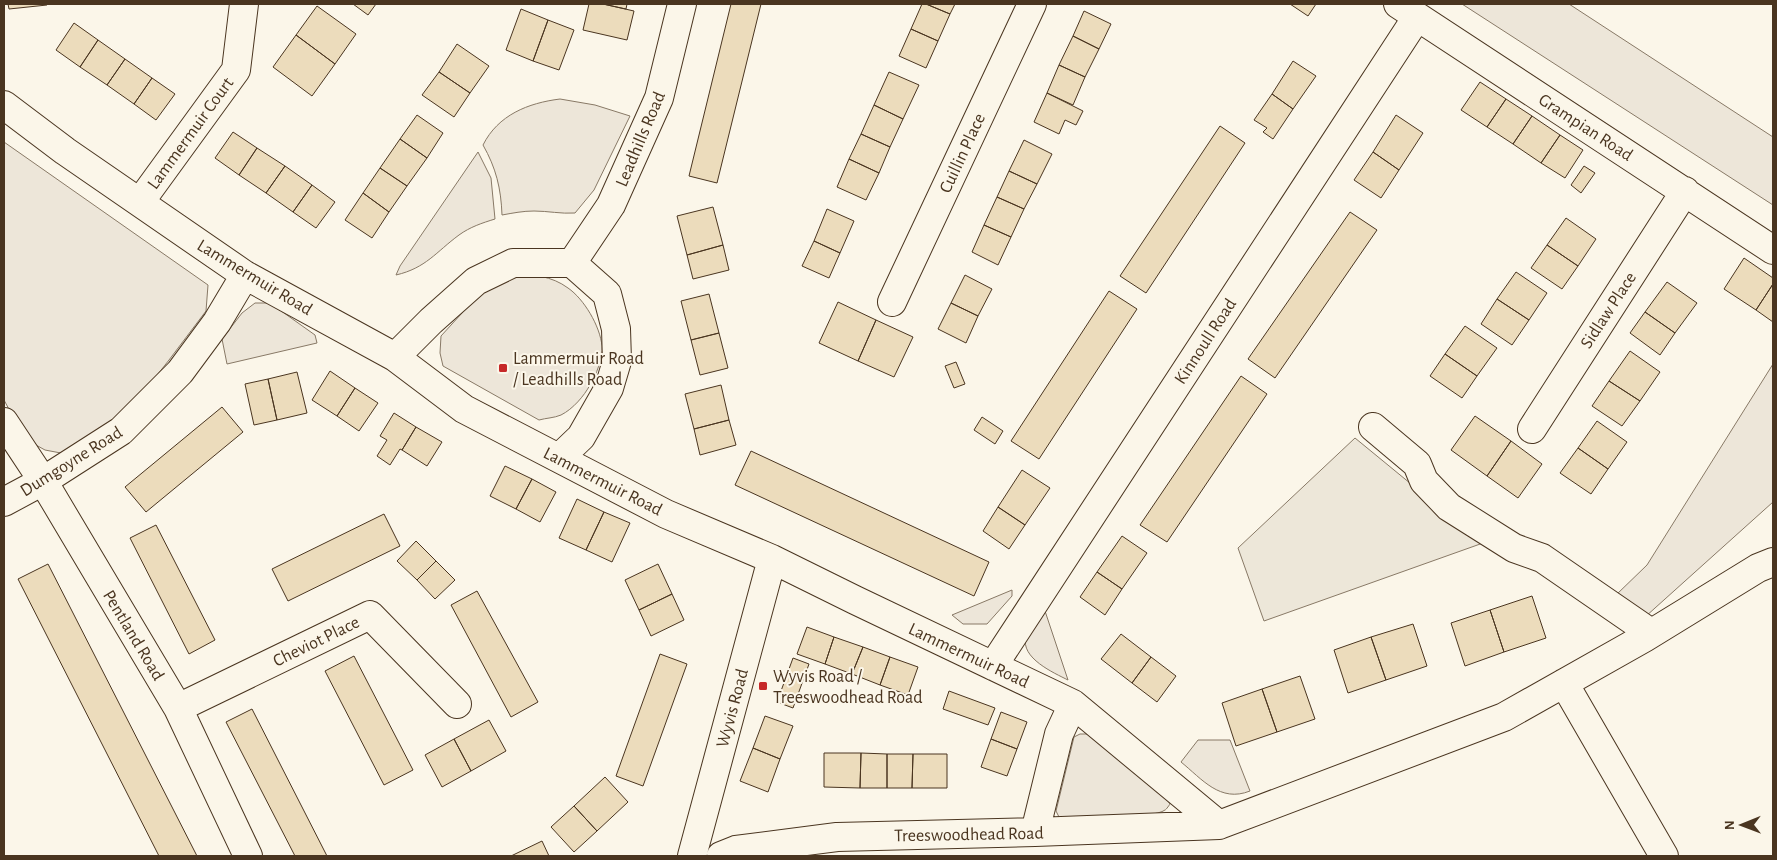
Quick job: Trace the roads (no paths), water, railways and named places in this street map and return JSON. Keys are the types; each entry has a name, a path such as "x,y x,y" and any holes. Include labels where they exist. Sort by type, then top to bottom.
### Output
{"street":[{"name":"Lammermuir Court","path":"140,202 236,70 244,4"},
{"name":"Leadhills Road","path":"572,263 612,205 659,98 682,4"},
{"name":"Cuillin Place","path":"892,302 1032,4"},
{"name":"Grampian Road","path":"1408,10 1773,250"},
{"name":"Kinnoull Road","path":"993,666 1408,10"},
{"name":"Lammermuir Road","path":"4,105 246,276 395,358 464,409 666,514 772,559 1073,704 1219,825"},
{"name":"Sidlaw Place","path":"1532,429 1685,191"},
{"path":"395,358 431,320 476,281 513,263 572,263 607,294 616,329 617,361 609,388 581,437 559,458"},
{"name":"Dumgoyne Road","path":"4,502 43,481 121,431 180,372 217,322 246,276"},
{"name":"Pentland Road","path":"4,422 43,481 178,708 248,856"},
{"path":"1374,428 1417,464 1424,482 1449,507 1514,548 1542,558 1651,633"},
{"name":"Wyvis Road","path":"692,856 772,559"},
{"name":"Treeswoodhead Road","path":"721,856 736,850 837,837 1219,825 1504,717 1651,633 1768,572"},
{"name":"Cheviot Place","path":"178,708 370,615 457,704"},
{"path":"1564,684 1664,856"},
{"path":"1036,832 1059,734 1073,704"}],"place":[{"name":"Lammermuir Road / Leadhills Road","path":"503,368"},
{"name":"Wyvis Road / Treeswoodhead Road","path":"763,686"}]}
